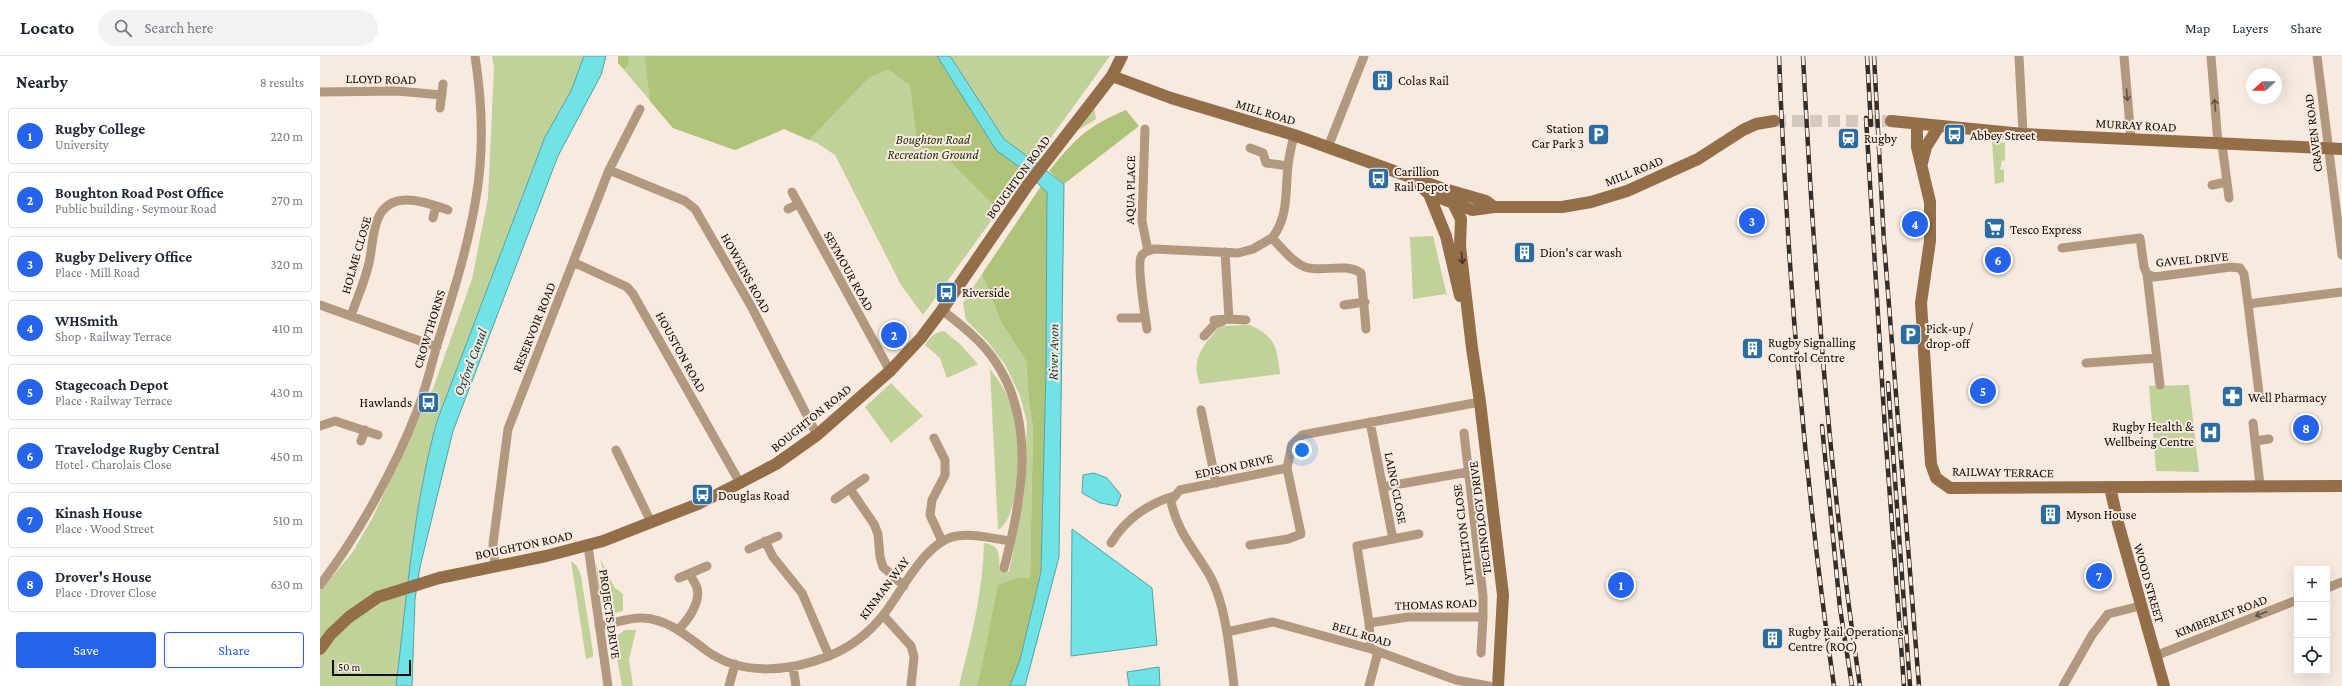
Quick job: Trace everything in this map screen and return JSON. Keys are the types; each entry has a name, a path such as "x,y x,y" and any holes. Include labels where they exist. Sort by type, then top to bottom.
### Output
{"street":[{"name":"CROWTHORNS","path":"320,585 337,563 400,453 418,410 461,271 477,197 480,138 478,78 475,56"},
{"name":"BOUGHTON ROAD","path":"320,649 331,634 356,611 378,597 393,591 439,578 588,546 698,504 776,464 817,435 890,371 921,338 942,310 1027,186 1112,76 1122,56"},
{"path":"1328,147 1364,56"},
{"path":"2019,56 2023,134"},
{"path":"2124,56 2131,139"},
{"path":"2211,56 2220,144 2229,198"},
{"name":"CRAVEN ROAD","path":"2317,56 2327,149 2342,255"},
{"name":"MILL ROAD","path":"1112,76 1171,98 1294,135 1328,147 1411,177 1432,190"},
{"path":"440,108 443,84"},
{"name":"LLOYD ROAD","path":"320,92 397,91 442,95"},
{"name":"RESERVOIR ROAD","path":"495,567 493,544 508,429 609,170 640,109"},
{"name":"MILL ROAD","path":"1472,210 1494,207 1562,207 1591,202 1628,191 1698,159 1743,130 1756,124 1774,121"},
{"path":"1891,121 1929,125"},
{"name":"MURRAY ROAD","path":"1929,125 2023,134 2342,149"},
{"name":"RAILWAY TERRACE","path":"1922,164 1929,125"},
{"name":"RAILWAY TERRACE","path":"1929,125 1917,147 1930,200 1930,235 1920,303 1931,464 1936,478 1950,488 2110,488 2260,485 2342,486"},
{"name":"AQUA PLACE","path":"1145,129 1142,221 1148,251"},
{"path":"1147,330 1140,267 1141,257 1148,251 1154,249 1238,253 1253,249 1272,238 1280,228 1284,213 1288,166 1294,135"},
{"path":"1250,148 1263,153 1266,163 1288,166"},
{"name":"HOWKINS ROAD","path":"609,170 685,201 695,209 750,306 817,435"},
{"path":"2212,185 2227,182"},
{"path":"1432,190 1457,199 1486,201 1494,207"},
{"name":"TECHNOLOGY DRIVE","path":"1432,190 1446,239 1472,348"},
{"name":"SEYMOUR ROAD","path":"792,192 890,371"},
{"name":"HOLME CLOSE","path":"351,316 368,268 376,224 382,212 395,203 408,199 448,210"},
{"path":"1457,199 1472,210 1461,219 1457,199"},
{"path":"1446,239 1457,199"},
{"path":"788,209 798,204"},
{"path":"433,218 436,206"},
{"name":"TECHNOLOGY DRIVE","path":"1461,219 1460,246 1503,595 1498,686"},
{"path":"1272,238 1293,260 1306,267 1354,268 1361,273 1365,302 1366,329"},
{"name":"GAVEL DRIVE","path":"2062,248 2140,238 2144,267 2147,274 2154,277 2231,267 2240,268 2244,274 2248,304"},
{"path":"1225,252 1228,320"},
{"name":"HOUSTON ROAD","path":"573,262 627,287 633,294 740,483"},
{"path":"2147,274 2160,386"},
{"path":"2260,393 2248,304 2342,292"},
{"path":"1344,305 1365,302"},
{"path":"320,305 437,346"},
{"path":"942,310 976,338 995,361 1009,386 1018,413 1023,454 1019,500 1004,568"},
{"path":"1121,318 1145,318"},
{"path":"1214,320 1246,320"},
{"path":"1204,336 1215,324 1228,320"},
{"path":"2086,363 2157,358"},
{"name":"EDISON DRIVE","path":"1111,543 1114,528 1155,501 1174,496 1180,490 1287,468 1292,445 1302,435 1480,402"},
{"path":"1201,410 1216,483"},
{"path":"320,426 335,421 378,435"},
{"name":"LAING CLOSE","path":"1370,422 1393,539 1357,546 1375,650"},
{"path":"2253,423 2260,485"},
{"path":"361,441 365,430"},
{"name":"LYTTELTON CLOSE","path":"1464,432 1483,596"},
{"path":"934,438 945,460 945,475 932,500 930,515 942,541"},
{"path":"2255,441 2269,439"},
{"path":"616,450 651,522"},
{"path":"1250,545 1288,539 1301,534 1287,468"},
{"name":"LYTTELTON CLOSE","path":"1383,487 1468,472"},
{"path":"835,499 865,478"},
{"name":"WOOD STREET","path":"2110,488 2140,606 2164,686"},
{"path":"850,489 874,524 878,534 880,557 883,567 904,586"},
{"path":"1174,496 1171,501 1179,526 1194,554 1210,576 1227,632 1234,686"},
{"path":"1393,539 1419,534"},
{"name":"KINMAN WAY","path":"598,626 643,618 661,622 678,630 709,652 735,664 771,670 793,668 829,656 848,646 864,635 883,615 925,556 942,541 957,536 966,535 1011,541"},
{"path":"749,549 778,536"},
{"path":"765,541 778,563 802,593 829,656"},
{"name":"PROJECTS DRIVE","path":"588,546 598,626 608,686"},
{"path":"679,578 707,566"},
{"path":"678,630 695,606 698,595 697,588 690,574"},
{"path":"2330,587 2342,582"},
{"name":"THOMAS ROAD","path":"1369,622 1408,617 1483,617 1483,596"},
{"name":"KIMBERLEY ROAD","path":"2155,656 2294,601"},
{"path":"2063,686 2092,635 2108,614 2140,606"},
{"path":"883,615 911,646 914,657 911,686"},
{"path":"1481,654 1483,617"},
{"name":"BELL ROAD","path":"1227,632 1273,622 1375,650 1455,683 1489,686"},
{"path":"1369,686 1375,650"},
{"path":"729,686 735,664"},
{"path":"793,668 796,686"}],"green space":[{"path":"492,56 584,56 571,91 545,137 437,421 416,520 396,686 320,686 320,591 352,553 373,517 434,386 472,279 488,198 494,68"},
{"name":"Boughton Road Recreation Ground","path":"618,56 1110,56 923,315 901,285 835,155 817,143 784,129 735,150 673,128 618,63"},
{"path":"618,56 629,56 628,65 624,69 618,63"},
{"path":"645,56 937,56 956,85 1027,174 997,208 939,150 918,147 910,85 888,69 868,78 809,140 784,129 735,150 673,128 650,101"},
{"path":"1094,107 1096,119 1077,131"},
{"path":"1126,110 1139,126 1064,184 1049,171 1083,134 1101,122"},
{"path":"1992,141 2005,143 2005,160 2002,161 2000,169 2004,170 2004,182 1995,184"},
{"path":"1041,186 1047,192 1046,369 1041,572 1020,660 1010,686 976,686 981,671 998,585 1018,578 1030,578 1033,427 1029,403 1026,361 1001,322 982,274"},
{"path":"1433,236 1447,296 1445,294 1413,299 1410,237"},
{"path":"982,274 1001,322 1026,361 1029,403 1033,427 1030,578 1018,578 976,686 959,686 979,597 984,543 996,548 999,555 999,569 1009,572 1024,496 1027,422 1020,396 1006,366 987,341 966,320 963,303"},
{"path":"1250,325 1259,329 1274,344 1278,357 1280,374 1200,384 1197,375 1198,359 1200,352 1214,333 1220,326"},
{"path":"944,331 960,344 978,364 947,378 940,358 925,345 933,336"},
{"path":"990,369 1004,389 1014,412 1018,456 1015,493 1011,509 1006,522 998,530"},
{"path":"891,383 923,416 891,443 865,407"},
{"path":"2189,385 2199,472 2156,471 2149,386"},
{"path":"600,558 614,587 623,594 623,611 614,613"},
{"path":"571,561 577,566 581,576 593,652 593,657 586,659"},
{"path":"596,563 606,596 599,597"},
{"path":"625,630 636,630 629,660 633,686 622,686 614,642 616,636"}],"water":[{"name":"Oxford Canal","path":"584,56 606,56 601,75 558,156 453,431 420,567 415,599 412,686 396,686 416,520 437,421 545,137 571,91"},
{"name":"River Avon","path":"937,56 950,56 1004,139 1064,184 1059,557 1025,686 1010,686 1020,660 1041,572 1046,369 1047,192 1022,169 996,150"},
{"path":"1094,473 1107,478 1121,495 1117,506 1100,503 1082,493 1083,475"},
{"path":"1072,529 1152,588 1157,645 1071,656"},
{"path":"1159,667 1160,686 1129,686 1127,672"}],"tunnel":[{"path":"1774,121 1891,121"}],"railway":[{"path":"1779,56 1782,135 1798,372 1823,608 1834,686"},
{"path":"1803,56 1812,214 1831,450 1849,608 1860,686"},
{"path":"1867,56 1871,125"},
{"path":"1874,56 1884,242 1919,686"},
{"path":"1866,118 1885,430 1904,686"},
{"path":"1888,383 1910,686"},
{"path":"1822,426 1840,608 1852,686"}],"place":[{"name":"Colas Rail","path":"1383,80"},
{"name":"Station Car Park 3","path":"1599,135"},
{"name":"Abbey Street","path":"1954,135"},
{"name":"Rugby","path":"1848,138"},
{"name":"Carillion Rail Depot","path":"1379,178"},
{"name":"Rugby Delivery Office","path":"1752,221"},
{"name":"WHSmith","path":"1915,224"},
{"name":"Tesco Express","path":"1994,229"},
{"name":"Dion's car wash","path":"1525,252"},
{"name":"Travelodge Rugby Central","path":"1998,260"},
{"name":"Riverside","path":"947,292"},
{"name":"Boughton Road Post Office","path":"894,335"},
{"name":"Pick-up / drop-off","path":"1911,335"},
{"name":"Rugby Signalling Control Centre","path":"1753,349"},
{"name":"Stagecoach Depot","path":"1983,391"},
{"name":"Well Pharmacy","path":"2233,397"},
{"name":"Hawlands","path":"428,402"},
{"name":"Drover's House","path":"2306,428"},
{"name":"Rugby Health & Wellbeing Centre","path":"2210,433"},
{"name":"Douglas Road","path":"702,495"},
{"name":"Myson House","path":"2051,514"},
{"name":"Kinash House","path":"2099,576"},
{"name":"Rugby College","path":"1621,585"},
{"name":"Rugby Rail Operations Centre (ROC)","path":"1773,638"}]}
